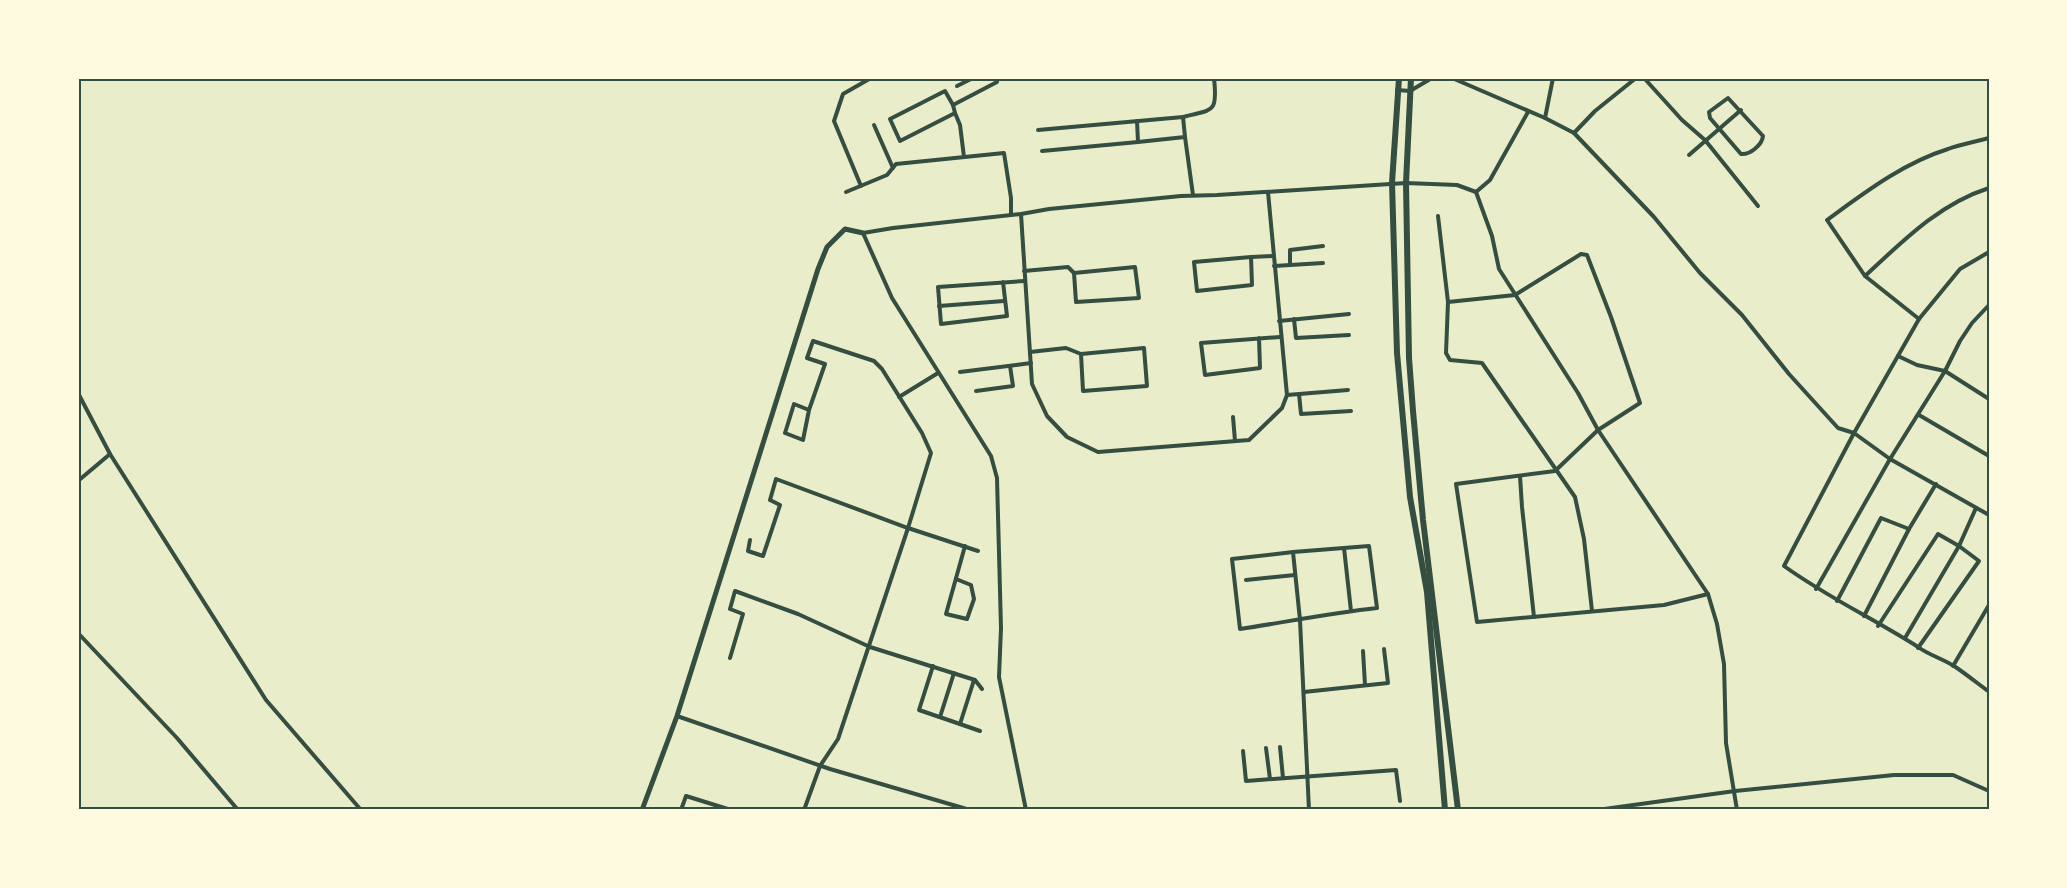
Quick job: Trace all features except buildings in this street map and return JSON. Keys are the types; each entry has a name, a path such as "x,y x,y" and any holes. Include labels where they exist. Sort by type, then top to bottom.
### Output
{"main road":[{"path":"1399,78 1392,183 1397,352 1410,497 1427,592 1445,810"},
{"path":"1411,78 1406,183 1409,358 1424,520 1458,810"},
{"path":"642,810 676,716 818,269 827,247 845,229 863,233"}],"street":[{"path":"861,186 834,121 843,94 871,78"},
{"path":"957,86 973,78"},
{"path":"953,105 997,82 997,78"},
{"path":"1038,130 1183,117 1207,112 1214,105 1216,94 1214,78"},
{"path":"1398,90 1410,91 1432,78"},
{"path":"1452,78 1528,112 1545,117 1574,133 1654,217 1700,273 1742,315 1789,374 1838,428 1854,433 1890,459 1989,515"},
{"path":"1545,117 1553,78"},
{"path":"1574,133 1594,111 1636,78"},
{"path":"1644,78 1682,120 1705,140 1758,206"},
{"path":"955,113 900,141 890,119 945,91 953,105 960,125 964,157"},
{"path":"1728,98 1741,110 1764,136 1761,143 1747,154 1741,154 1710,118 1709,112 1728,98"},
{"path":"1689,155 1741,110"},
{"path":"1476,192 1491,180 1528,112"},
{"path":"1183,117 1193,195"},
{"path":"1137,121 1138,142"},
{"path":"874,125 893,168"},
{"path":"1042,151 1185,137"},
{"path":"1918,319 1865,276 1827,220 1865,192 1908,166 1947,149 1989,138"},
{"path":"846,192 887,175 896,164 1004,153 1011,198 1011,215"},
{"path":"1026,810 999,677 1001,628 997,478 991,456 892,298 863,233 1021,214 1049,208 1193,195 1392,183 1457,185 1476,192 1492,236 1499,269 1561,366 1598,430 1708,594 1717,624 1724,664 1726,743 1737,810"},
{"path":"1865,276 1933,216 1956,201 1989,188"},
{"path":"1021,214 1032,384 1047,416 1067,437 1098,452 1249,440 1282,408 1287,395 1268,192"},
{"path":"1438,216 1448,302 1446,353 1450,360 1482,363 1575,497 1581,518 1592,611"},
{"path":"1290,265 1290,250 1323,246"},
{"path":"1989,252 1960,269 1918,319 1854,433 1784,566 1816,589 1878,626 1905,638 1918,648 1953,666 1988,691 1989,689"},
{"path":"1448,302 1515,295 1581,254 1587,255 1640,403 1598,430 1555,471 1456,484 1477,622 1664,605 1708,594"},
{"path":"1251,257 1252,285 1197,291 1194,262 1251,257 1274,256"},
{"path":"1274,266 1323,264"},
{"path":"1024,271 1068,267 1074,273 1076,302 1139,298 1135,267 1074,273"},
{"path":"1004,282 1007,316 941,324 938,286 1004,282 1024,281"},
{"path":"939,306 1004,301"},
{"path":"1816,589 1890,459 1945,371 1959,341 1989,305"},
{"path":"1279,321 1349,314"},
{"path":"1294,319 1296,338 1349,335"},
{"path":"1259,338 1260,368 1205,375 1201,343 1259,338 1280,337"},
{"path":"804,810 820,766 838,739 870,647 931,453 922,433 882,369 874,361 813,341 807,358 825,364 809,410 803,440 785,433 794,404 809,410"},
{"path":"1030,352 1066,348 1081,354 1144,348 1147,386 1083,391 1081,354"},
{"path":"1898,356 1917,365 1945,371 1988,397"},
{"path":"960,372 1031,363"},
{"path":"976,391 1013,386 1010,366"},
{"path":"899,397 938,373"},
{"path":"1287,395 1348,390"},
{"path":"78,393 110,454 266,700 361,810"},
{"path":"1299,394 1301,414 1351,411"},
{"path":"1919,415 1989,456"},
{"path":"1233,417 1235,441"},
{"path":"78,481 110,454"},
{"path":"1520,477 1534,617"},
{"path":"750,540 748,550 763,556 780,505 770,500 776,480 978,551"},
{"path":"1864,616 1909,529 1936,484"},
{"path":"1905,638 1959,546 1976,508"},
{"path":"1837,601 1881,518 1909,529"},
{"path":"1878,626 1938,534 1979,561 1918,648"},
{"path":"956,579 971,585 974,599 966,619 946,614 965,546"},
{"path":"1369,546 1377,608 1240,629 1232,559 1293,552 1369,546"},
{"path":"1344,548 1351,611"},
{"path":"1293,552 1300,620 1309,810"},
{"path":"1246,580 1295,575"},
{"path":"729,658 743,614 730,609 735,591 798,614 870,647 974,680 982,689"},
{"path":"1953,666 1989,605"},
{"path":"78,633 177,738 238,810"},
{"path":"1304,692 1388,683 1384,650"},
{"path":"1363,651 1365,685"},
{"path":"933,666 919,710 980,731"},
{"path":"940,717 954,673"},
{"path":"960,724 974,680"},
{"path":"676,716 820,766 970,810"},
{"path":"1280,747 1283,778"},
{"path":"1266,748 1270,779"},
{"path":"1243,751 1246,781 1396,770 1400,801"},
{"path":"1597,810 1735,791 1894,775 1953,775 1989,791"},
{"path":"681,810 686,796 731,810"}]}
